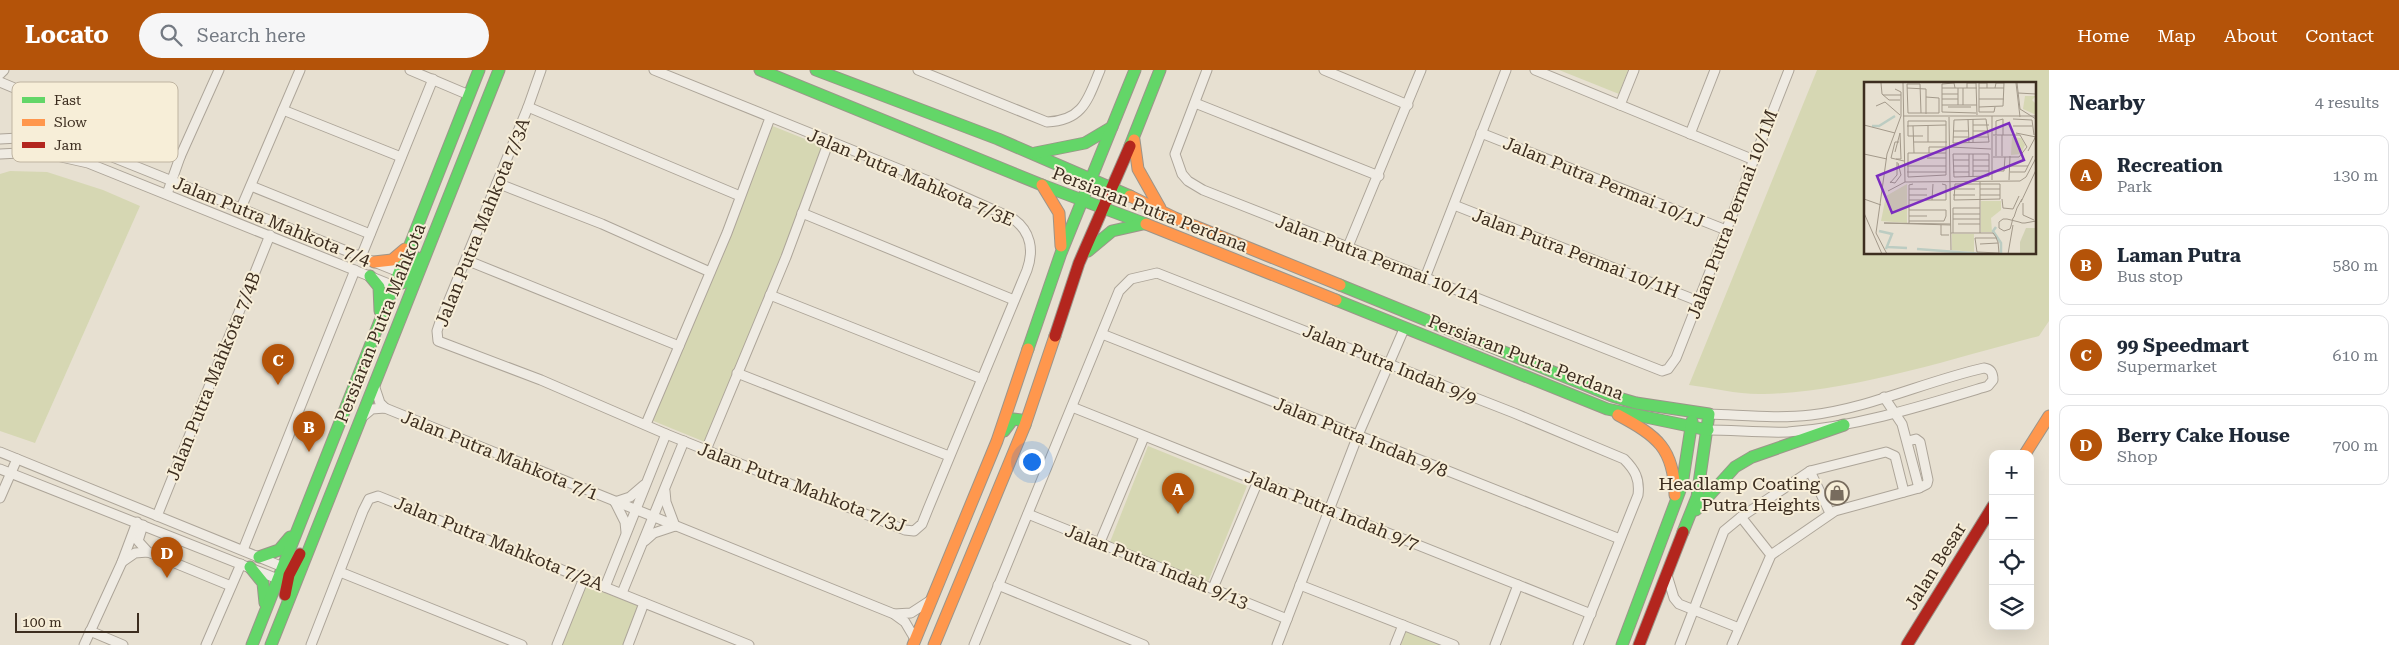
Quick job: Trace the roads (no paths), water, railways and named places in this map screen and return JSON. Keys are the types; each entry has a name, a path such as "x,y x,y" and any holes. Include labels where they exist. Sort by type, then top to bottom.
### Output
{"main road":[{"name":"Persiaran Putra Mahkota","path":"252,645 265,612 284,574 297,530 380,321 399,280 414,234 479,70"},
{"name":"Persiaran Putra Mahkota","path":"271,645 499,70"},
{"name":"Persiaran Putra Perdana","path":"760,70 1042,185 1144,223 1607,409 1708,430"},
{"name":"Persiaran Putra Perdana","path":"816,70 1114,186 1175,218 1612,396 1636,403 1708,414"},
{"path":"914,642 997,440 1062,253 1135,70"},
{"path":"934,645 1025,424 1079,262 1114,186 1160,70"},
{"path":"1033,153 1085,143 1112,127"},
{"path":"1134,136 1138,169 1145,186 1161,210 1175,218"},
{"path":"1042,185 1059,213 1062,253"},
{"path":"1079,262 1100,237 1113,229 1144,223"},
{"path":"394,336 396,317 403,297 399,280 436,232"},
{"path":"374,262 388,262 398,258 414,234"},
{"path":"370,276 379,287 380,321"},
{"path":"1607,409 1654,436 1670,455 1676,482 1673,511"},
{"path":"1622,645 1682,485 1693,412"},
{"path":"1640,645 1701,482 1708,430 1708,414"},
{"path":"2028,450 2049,416"},
{"path":"997,440 1013,419 1021,420 1025,424"},
{"path":"1689,518 1735,467 1752,457 1844,424"},
{"name":"Jalan Besar","path":"1907,645 1989,512"},
{"path":"259,557 279,550 297,530"},
{"path":"279,625 284,574 309,538 314,536"},
{"path":"245,566 264,581 266,588 265,612"}],"street":[{"path":"0,74 4,70"},
{"path":"167,194 180,157 218,70"},
{"path":"242,208 300,70"},
{"path":"410,70 469,95"},
{"name":"Jalan Putra Mahkota 7/3A","path":"540,70 528,107 438,327 438,341 541,380 666,434"},
{"name":"Jalan Putra Mahkota 7/3E","path":"654,70 931,182 1020,224 1028,237 1033,255 928,509"},
{"path":"918,70 1047,122 1064,120 1082,107 1100,70"},
{"name":"Jalan Putra Permai 10/1A","path":"1207,70 1175,154 1178,166 1188,181 1212,194 1348,249 1546,324 1662,372 1668,369 1676,358"},
{"path":"1324,70 1408,105"},
{"path":"1348,249 1421,70"},
{"path":"1425,278 1506,70"},
{"path":"1534,70 1754,160"},
{"path":"1620,105 1634,70"},
{"path":"1690,134 1715,70"},
{"name":"Jalan Putra Permai 10/1M","path":"1676,358 1789,70"},
{"path":"361,257 432,79"},
{"path":"0,82 12,87"},
{"path":"1195,103 1379,176"},
{"path":"528,107 740,196"},
{"path":"283,110 401,157"},
{"path":"646,424 710,272 770,118"},
{"name":"Jalan Putra Permai 10/1J","path":"1481,133 1726,230"},
{"path":"706,450 770,295 829,141"},
{"name":"Jalan Putra Mahkota 7/4","path":"84,162 370,276 399,280"},
{"name":"Jalan Putra Mahkota 7/4","path":"126,162 374,262 399,280"},
{"path":"497,183 602,224 710,272"},
{"path":"251,186 370,234"},
{"name":"Jalan Putra Permai 10/1H","path":"1454,205 1698,301"},
{"path":"802,213 1014,300"},
{"name":"Jalan Putra Mahkota 7/4B","path":"157,516 270,235"},
{"path":"466,260 679,346"},
{"path":"243,550 356,270"},
{"name":"Jalan Putra Indah 9/9","path":"1102,334 1119,292 1131,279 1157,272 1624,459 1633,468 1638,478 1638,495 1620,539"},
{"path":"770,295 982,378"},
{"path":"1277,645 1358,435 1404,329"},
{"path":"974,645 1102,334"},
{"name":"Jalan Putra Indah 9/8","path":"1102,334 1620,539"},
{"name":"Persiaran Putra Perdana","path":"1708,414 1776,416 1812,414 1846,408 1984,368 1991,371 1993,375 1993,380 1988,386 1894,413 1844,424 1787,432 1708,430"},
{"path":"737,373 949,456"},
{"name":"Jalan Putra Mahkota 7/1","path":"374,385 380,403 384,408"},
{"path":"1732,645 1770,555 1830,513 1924,486 1928,480 1921,446 1916,439 1908,441 1902,424 1884,396"},
{"name":"Jalan Putra Indah 9/7","path":"1072,407 1590,614"},
{"name":"Jalan Putra Mahkota 7/1","path":"360,419 372,409 384,408 894,614 905,622 914,642"},
{"path":"613,590 626,538 666,434"},
{"name":"Jalan Putra Mahkota 7/3J","path":"666,434 909,531 918,528 928,509"},
{"path":"1100,542 1144,437"},
{"path":"613,590 643,543 684,441"},
{"path":"0,452 243,550 259,557 284,574"},
{"path":"1680,645 1724,531 1741,517 1810,471 1886,452 1895,456 1904,492"},
{"path":"1,493 17,459"},
{"path":"0,469 245,566 284,574"},
{"path":"1810,471 1830,513"},
{"path":"615,502 630,497 648,480"},
{"path":"1213,588 1258,481"},
{"path":"643,543 654,533 676,526 666,502 666,484"},
{"name":"Jalan Putra Mahkota 7/2A","path":"340,572 369,499 384,496 749,645"},
{"name":"Jalan Putra Mahkota 7/1","path":"615,502 626,526 626,538"},
{"name":"Jalan Putra Indah 9/13","path":"1028,514 1287,619"},
{"path":"1741,517 1770,555"},
{"path":"140,523 138,541 148,552 231,586"},
{"path":"84,645 140,523"},
{"path":"1578,645 1620,539"},
{"path":"122,562 135,553 148,552"},
{"path":"206,645 231,586 245,566"},
{"path":"311,645 340,572 522,645"},
{"path":"1668,574 1674,598 1679,604 1739,628"},
{"path":"557,645 584,578"},
{"path":"998,585 1144,645"},
{"path":"1495,645 1518,585"},
{"path":"1300,586 1454,645"},
{"path":"894,614 911,613 932,599"},
{"path":"628,645 644,603"},
{"path":"1395,645 1402,625"},
{"path":"90,631 123,645"}],"place":[{"name":"99 Speedmart","path":"278,385"},
{"name":"Laman Putra","path":"309,452"},
{"name":"Headlamp Coating Putra Heights","path":"1837,493"},
{"name":"Recreation","path":"1178,514"},
{"name":"Berry Cake House","path":"167,578"}]}
